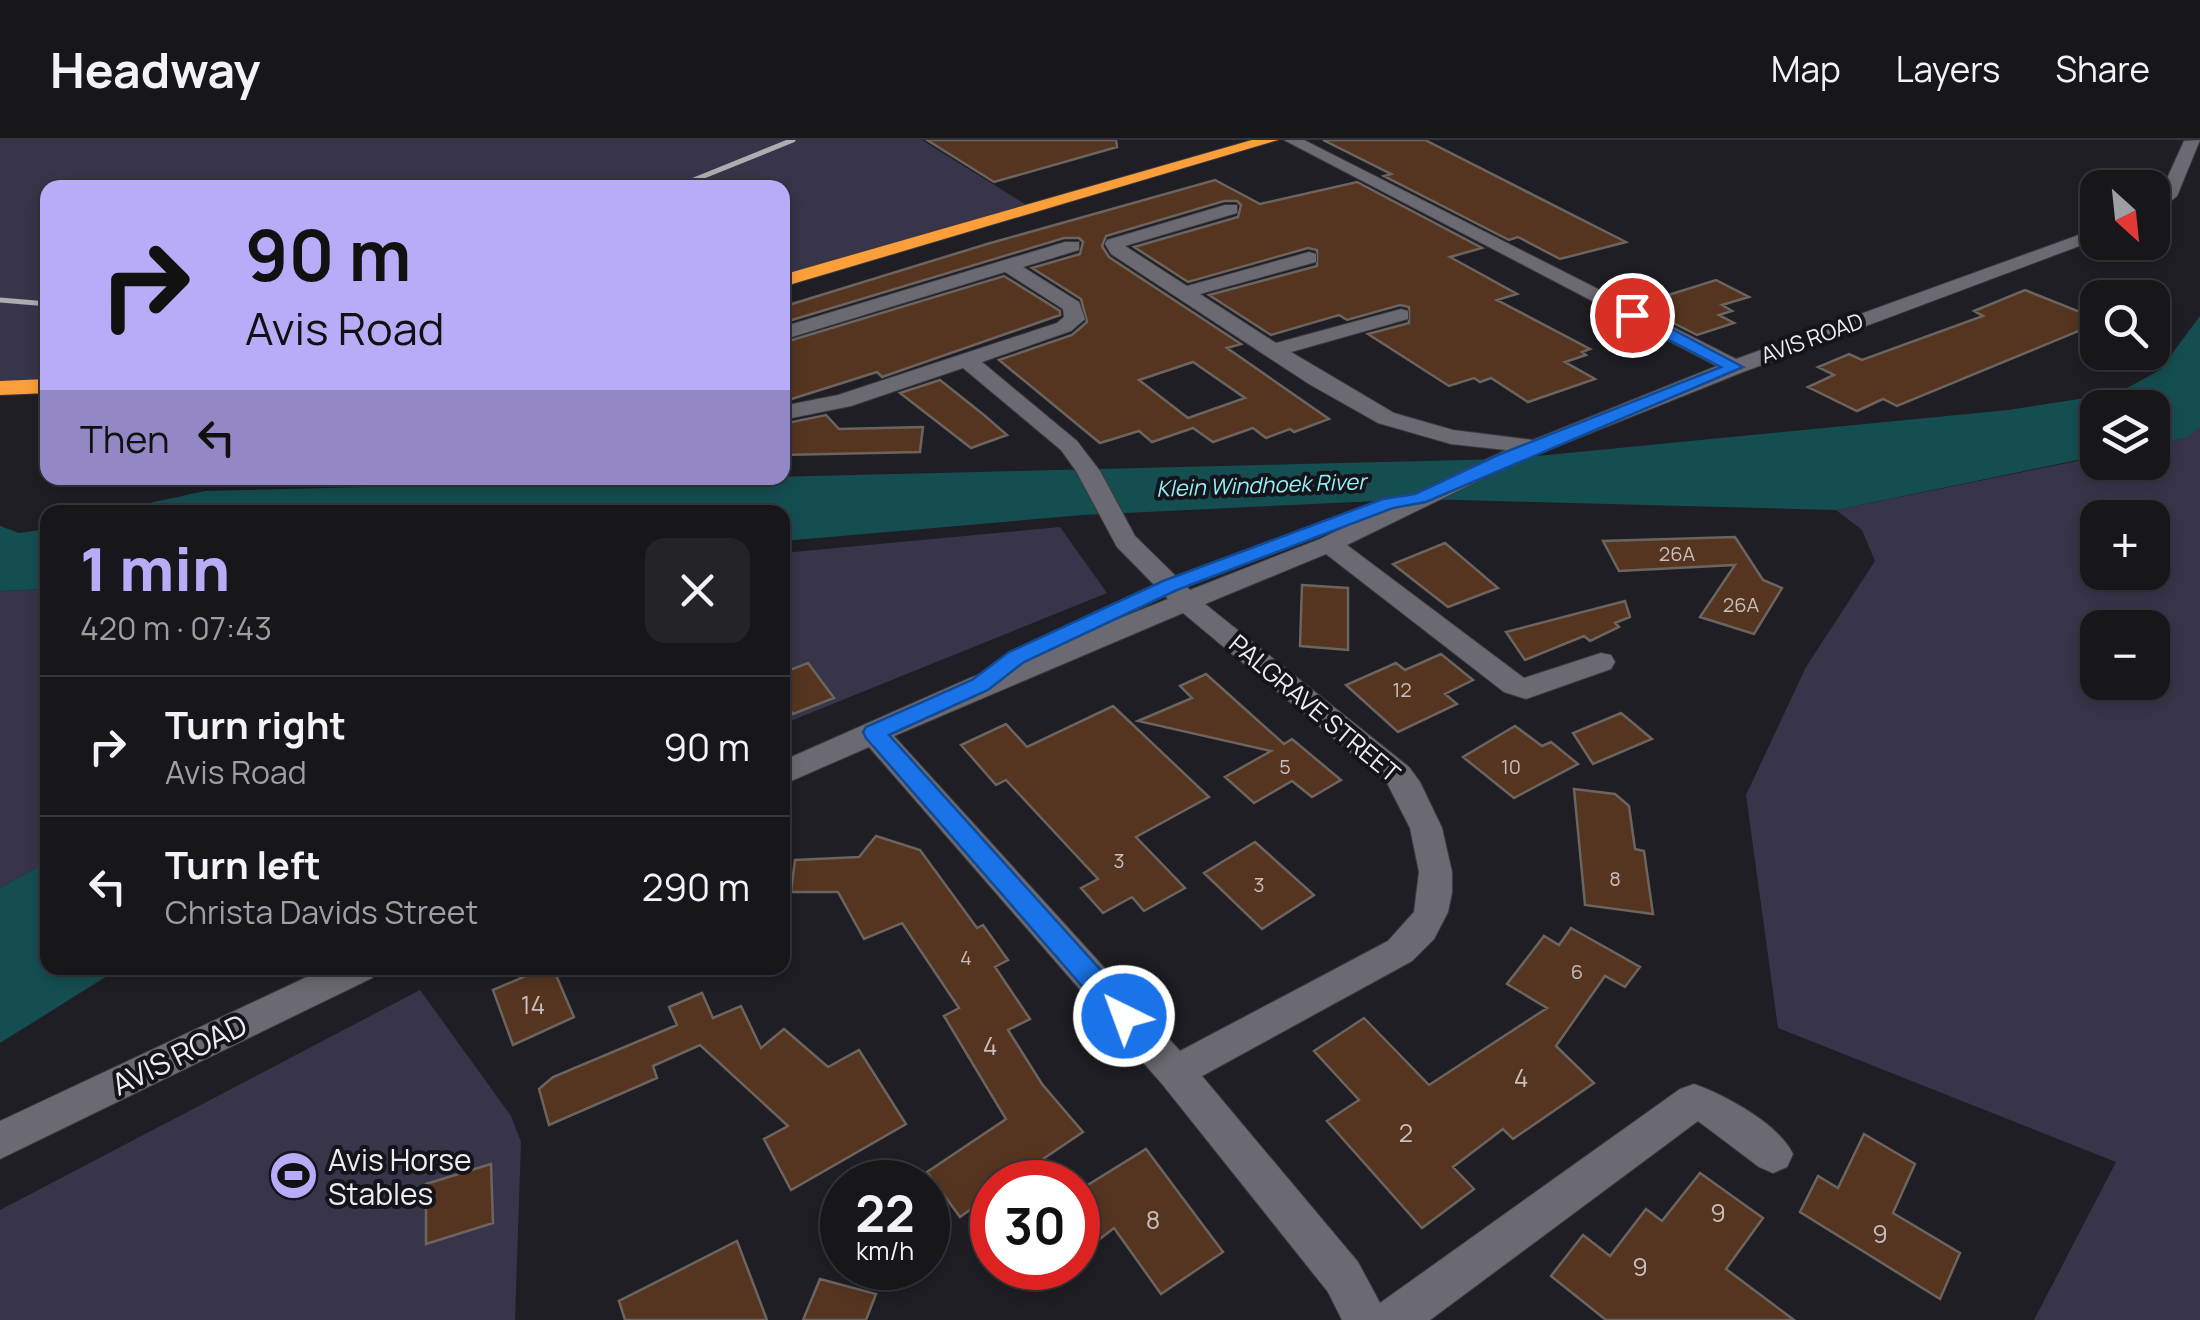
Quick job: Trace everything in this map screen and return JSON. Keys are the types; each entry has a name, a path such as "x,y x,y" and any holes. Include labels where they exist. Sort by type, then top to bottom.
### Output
{"highway":[{"path":"790,279 1270,140"},
{"path":"0,388 40,386"}],"street":[{"path":"1292,140 1735,367"},
{"path":"2170,191 2191,140 2200,142"},
{"path":"1231,209 1115,242 1118,250 1349,398 1405,424 1451,437 1538,446"},
{"name":"AVIS ROAD","path":"1179,594 1329,544 1420,498 1538,446 1735,367 2080,240"},
{"path":"790,332 1072,246"},
{"path":"1186,292 1309,258"},
{"path":"790,412 834,404 1064,327 1076,319 1072,306 1008,266"},
{"path":"1276,350 1402,315"},
{"name":"PALGRAVE STREET","path":"965,359 1082,461 1121,537 1179,594 1398,775 1412,792 1427,826 1434,866 1434,898 1424,927 1400,951 1175,1072"},
{"name":"AVIS ROAD","path":"790,770 1179,594 1390,503 1420,498"},
{"path":"1329,544 1514,685 1526,689 1601,662"},
{"path":"874,732 1175,1072 1344,1277 1365,1320"},
{"name":"AVIS ROAD","path":"0,1140 344,975"},
{"path":"1394,1320 1694,1102 1713,1110 1773,1154"}],"shaded area":[{"path":"0,140 922,140 1033,209 790,276 790,180 40,180 40,386 0,388"},
{"path":"2200,426 2200,1320 2034,1320 2116,1162 1778,1028 1746,795 1806,667 1875,561 1862,530 1836,510 2080,460 2080,480 2170,480 2170,441 2186,438"},
{"path":"1060,527 1107,593 790,721 790,552"},
{"path":"40,589 40,866 0,888 0,591"},
{"name":"Avis Horse Stables","path":"420,990 511,1116 521,1142 515,1320 0,1320 0,1210"}],"water":[{"path":"2200,316 2200,427 2186,438 2170,441 2170,390 2123,390 2160,370 2170,370 2170,356"},
{"name":"Klein Windhoek River","path":"2080,399 2080,460 1836,510 1420,499 1083,515 790,540 790,505 140,505 205,491 449,485 790,485 790,477 1505,459 2008,410"},
{"path":"0,526 19,533 40,530 40,589 0,591"},
{"path":"40,866 40,975 109,975 0,1043 0,888"}],"building":[{"path":"927,140 1116,140 1117,147 994,182"},
{"path":"1323,140 1425,140 1626,242 1560,259 1518,237 1509,240"},
{"path":"1215,180 1260,204 1357,182 1482,248 1450,257 1517,294 1497,300 1590,349 1582,352 1586,355 1565,362 1595,379 1528,402 1491,378 1480,382 1474,378 1449,386 1368,334 1409,323 1409,307 1400,305 1347,320 1339,315 1271,335 1209,295 1317,266 1317,250 1308,248 1188,282 1134,247 1238,217 1241,205 1237,201 1224,201 1106,236 1102,246 1109,257 1241,344 1227,348 1329,419 1294,432 1290,429 1266,438 1253,428 1213,442 1193,428 1152,442 1139,431 1100,443 999,360 1072,335 1087,322 1081,299 1032,268 1080,254 1083,242 1079,238 1064,238 790,321 790,305","holes":["1193,362 1245,398 1188,418 1139,380"]},
{"path":"1004,276 1060,311 1060,315 882,377 877,372 790,399 790,341"},
{"path":"1716,280 1749,297 1722,305 1732,311 1719,315 1734,323 1697,335 1644,308 1652,306 1646,302"},
{"path":"2025,290 2080,312 2080,330 1897,406 1883,399 1857,411 1808,387 1834,375 1818,367 1849,354 1862,360 1983,316 1974,311"},
{"path":"940,380 1007,435 971,448 900,393"},
{"path":"826,415 839,429 923,427 920,452 790,455 790,422"},
{"path":"1735,537 1763,580 1782,588 1754,634 1700,617 1735,565 1619,571 1603,541"},
{"path":"1445,543 1498,588 1448,607 1393,564"},
{"path":"1302,585 1348,588 1348,650 1300,646"},
{"path":"1625,601 1630,617 1615,623 1619,627 1590,641 1584,636 1525,660 1506,632"},
{"path":"1441,654 1473,680 1445,694 1457,704 1398,732 1346,685 1396,663 1405,670"},
{"path":"808,663 834,698 793,714 790,670"},
{"path":"1206,674 1284,744 1292,739 1341,780 1312,797 1292,781 1254,803 1225,777 1271,751 1138,721 1192,698 1180,686"},
{"path":"1113,706 1209,797 1136,837 1185,888 1144,911 1132,897 1103,913 1081,888 1098,879 1006,780 996,785 961,745 1006,724 1027,747"},
{"path":"1621,713 1652,739 1593,764 1573,733"},
{"path":"1515,726 1542,746 1551,742 1578,764 1514,798 1463,757"},
{"path":"1574,789 1615,794 1629,806 1635,849 1644,851 1653,914 1585,905"},
{"path":"876,836 920,850 977,928 983,925 1008,960 995,967 1030,1019 1008,1030 1042,1084 1083,1132 1042,1160 970,1160 970,1210 960,1217 950,1203 950,1160 945,1160 1006,1119 944,1016 959,1008 902,923 864,939 838,892 791,892 795,860 859,857"},
{"path":"1255,842 1314,895 1262,929 1204,873"},
{"path":"1571,928 1640,967 1625,987 1605,976 1556,1046 1594,1083 1513,1139 1503,1129 1453,1167 1474,1189 1422,1228 1327,1121 1359,1100 1314,1051 1364,1018 1429,1085 1547,1008 1507,984 1544,936 1559,945"},
{"path":"528,975 556,975 574,1017 513,1045 493,990"},
{"path":"702,993 713,1018 741,1006 761,1048 784,1029 828,1067 859,1050 906,1124 843,1160 820,1160 820,1173 791,1190 764,1139 788,1126 700,1045 653,1066 657,1078 549,1125 539,1089 553,1077 677,1025 669,1007"},
{"path":"1864,1134 1915,1164 1893,1213 1960,1253 1940,1299 1800,1212 1818,1176 1838,1188"},
{"path":"1146,1149 1223,1252 1161,1294 1114,1228 1100,1239 1100,1177"},
{"path":"491,1164 493,1223 426,1244 426,1184"},
{"path":"1700,1173 1763,1218 1726,1269 1794,1320 1606,1320 1551,1276 1583,1235 1610,1256 1646,1209 1662,1221"},
{"path":"737,1241 767,1320 625,1320 619,1301"},
{"path":"820,1279 820,1290 876,1294 866,1320 803,1320"}],"railway":[{"path":"694,180 793,140"},
{"path":"0,300 40,303"}],"place":[{"name":"Avis Horse Stables","path":"293,1176"}],"route":[{"path":"1124,1016 874,732 980,685 1017,657 1170,586 1390,503 1420,498 1504,459 1735,367 1632,315"}]}
